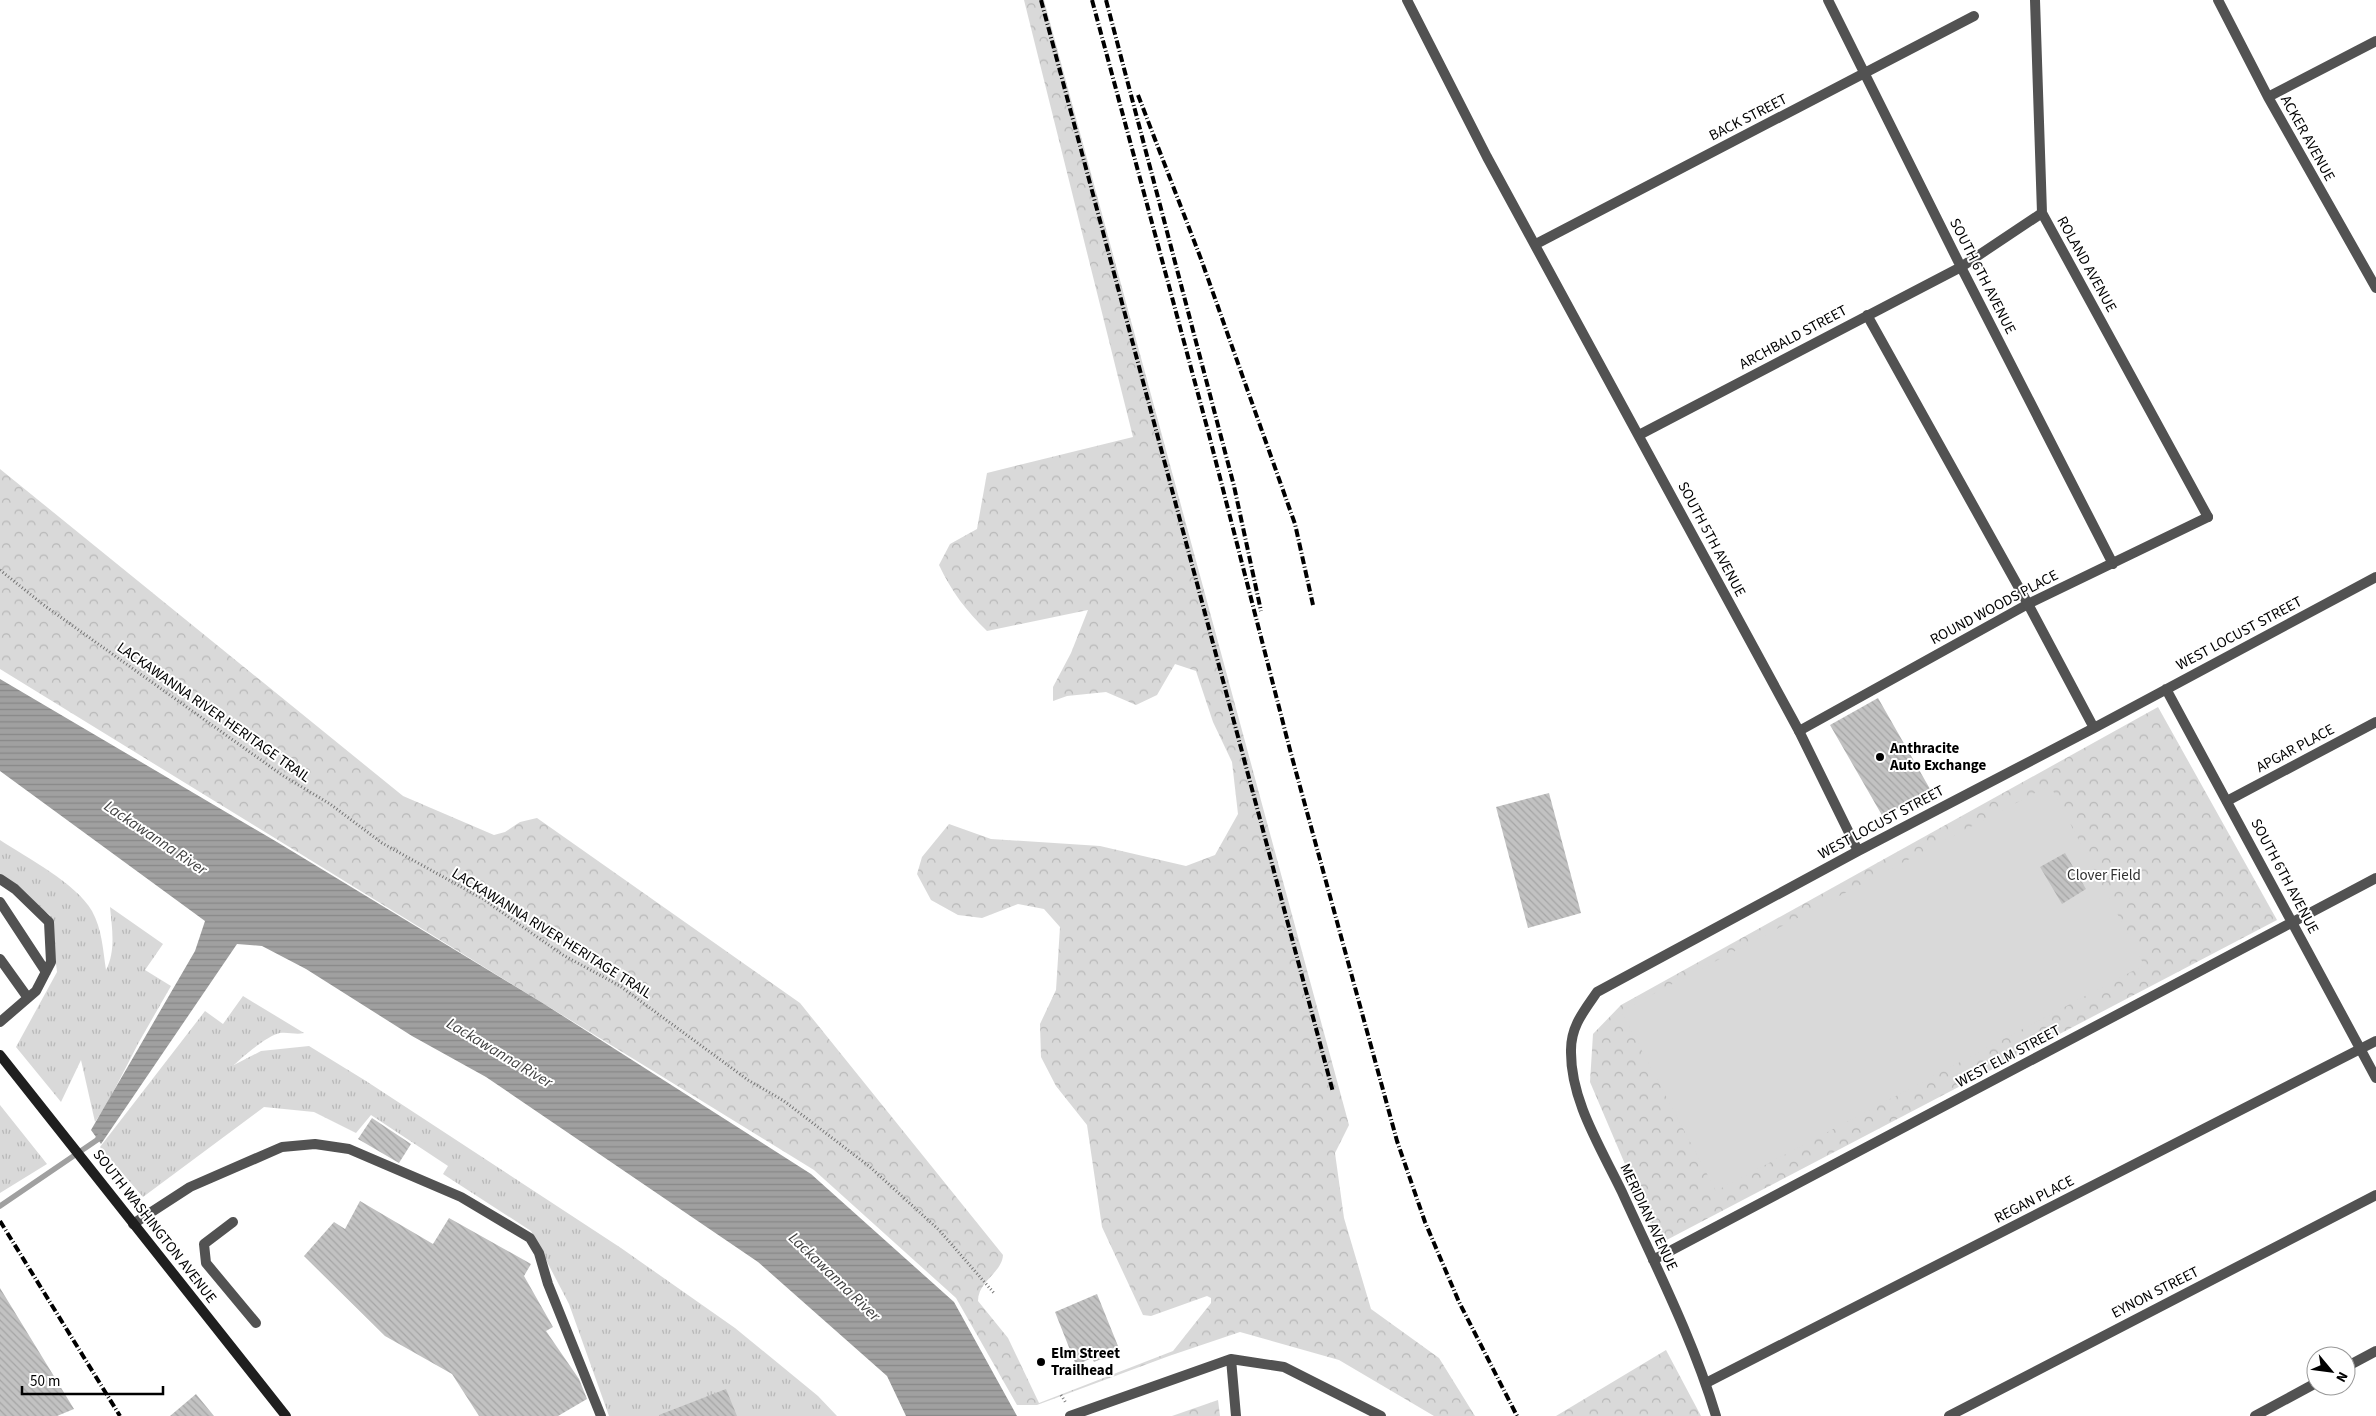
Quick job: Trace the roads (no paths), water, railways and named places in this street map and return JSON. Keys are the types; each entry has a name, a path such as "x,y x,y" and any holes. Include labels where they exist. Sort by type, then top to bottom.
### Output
{"street":[{"name":"SOUTH 5TH AVENUE","path":"1407,0 1487,157 1639,434 1798,731 1858,851"},
{"name":"SOUTH 6TH AVENUE","path":"1828,0 1961,267 2113,564"},
{"name":"ROLAND AVENUE","path":"2035,0 2042,213 2208,517"},
{"name":"ACKER AVENUE","path":"2218,0 2268,97 2376,288"},
{"name":"BACK STREET","path":"1536,244 1974,16"},
{"path":"2268,97 2376,41"},
{"name":"ARCHBALD STREET","path":"1639,434 1961,267 2042,213"},
{"path":"1867,315 2028,604 2094,728"},
{"name":"ROUND WOODS PLACE","path":"1798,731 2028,604 2208,517"},
{"name":"WEST LOCUST STREET","path":"1574,1027 1597,992 1858,851 2094,728 2376,577"},
{"name":"SOUTH 6TH AVENUE","path":"2166,689 2376,1078"},
{"name":"APGAR PLACE","path":"2227,801 2376,722"},
{"name":"WEST ELM STREET","path":"1653,1260 2376,878"},
{"path":"0,879 15,889 49,922 51,962 36,990 0,1022"},
{"path":"0,902 46,972"},
{"path":"0,959 28,998"},
{"name":"MERIDIAN AVENUE","path":"1574,1027 1571,1050 1580,1102 1653,1260 1706,1383 1716,1416"},
{"name":"REGAN PLACE","path":"1706,1383 2376,1041"},
{"name":"SOUTH WASHINGTON AVENUE","path":"0,1055 286,1416"},
{"path":"133,1224 190,1187 282,1147 315,1144 350,1149 461,1197 530,1238 539,1253 548,1284 601,1416"},
{"name":"EYNON STREET","path":"1948,1416 2376,1195"},
{"path":"233,1222 204,1244 206,1263 256,1323"},
{"path":"2356,1362 2376,1351"},
{"path":"1231,1359 1236,1416"},
{"path":"1070,1416 1231,1359 1284,1367 1381,1416"},
{"path":"2255,1416 2306,1388"}],"water":[{"name":"Lackawanna River","path":"0,679 277,842 541,1002 811,1174 954,1302 1017,1416 906,1416 887,1376 758,1262 486,1077 412,1036 306,969 262,946 237,944 101,1144 91,1130 195,951 205,921 0,771"}],"waterway":[{"path":"0,1206 97,1140 100,1136"}],"railway":[{"path":"1041,0 1333,1092"},
{"path":"1092,0 1208,431 1290,750 1397,1141 1425,1222 1459,1302 1517,1416"},
{"path":"1106,0 1234,486 1261,611"},
{"path":"1138,95 1201,259 1295,524 1313,605"},
{"path":"0,1221 120,1416"}],"place":[{"name":"Anthracite Auto Exchange","path":"1880,757"},
{"name":"Elm Street Trailhead","path":"1041,1362"}],"park label":[{"name":"Clover Field","path":"2104,875"}]}
